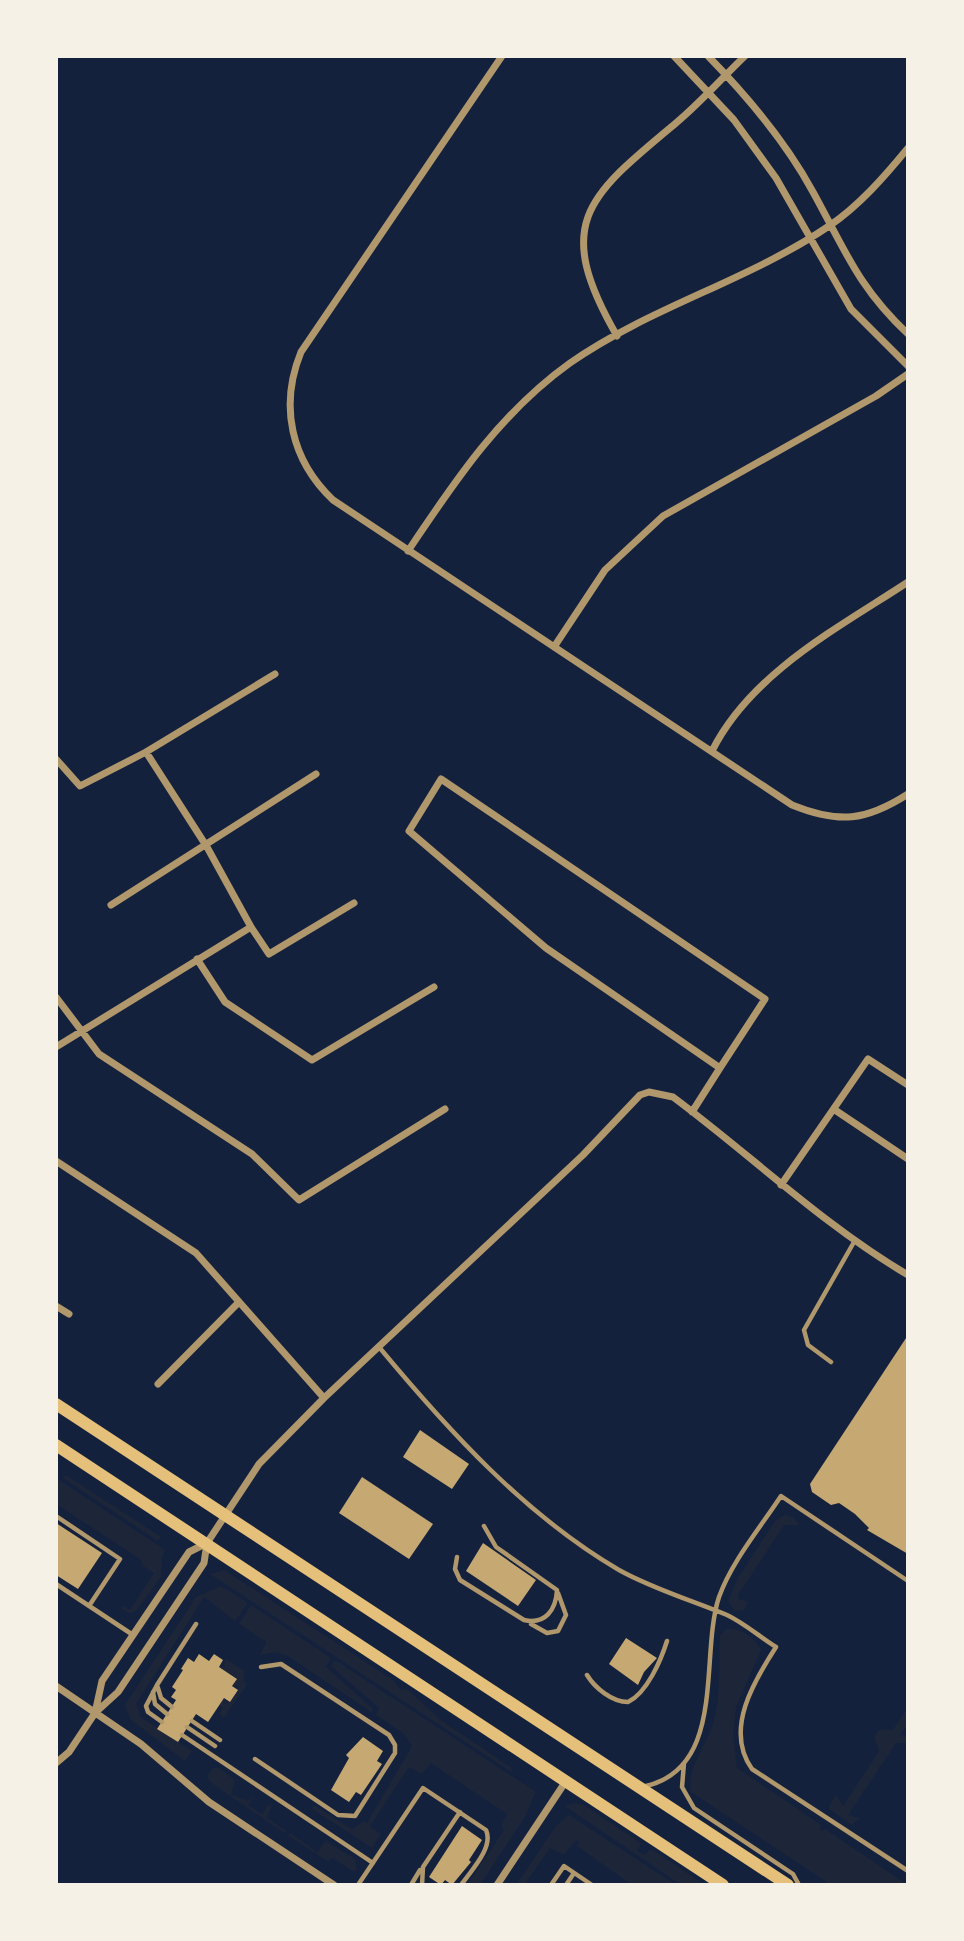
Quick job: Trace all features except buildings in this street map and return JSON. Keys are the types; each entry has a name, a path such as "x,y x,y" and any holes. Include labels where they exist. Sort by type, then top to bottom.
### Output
{"main road":[{"path":"56,1404 788,1885"},
{"path":"56,1445 723,1885"}],"street":[{"path":"502,56 301,352 290,386 290,423 300,457 309,473 333,500 792,805 819,816 858,817 872,813 908,794"},
{"path":"674,56 709,91 776,178 851,309 908,366"},
{"path":"708,56 726,74 794,162 868,293 908,334"},
{"path":"617,336 595,296 586,270 583,246 592,208 614,174 709,91 744,56"},
{"path":"408,551 468,462 512,412 571,363 617,336 830,226 872,188 908,148"},
{"path":"554,647 605,570 663,516 876,396 908,374"},
{"path":"712,751 724,726 781,669 827,635 908,583"},
{"path":"56,759 80,786 146,752 275,674"},
{"path":"146,752 207,846 251,927 269,954 354,903"},
{"path":"111,905 316,775"},
{"path":"692,1112 765,999 441,779 409,831 546,948 720,1068"},
{"path":"56,1047 251,927"},
{"path":"197,960 225,1002 312,1060 434,987"},
{"path":"56,997 99,1054 252,1154 299,1199 445,1109"},
{"path":"781,1185 868,1059 908,1085"},
{"path":"56,1763 69,1752 95,1713 118,1692 200,1569 207,1543 259,1464 324,1398 583,1155 634,1099 649,1092 673,1097 854,1242 908,1275"},
{"path":"835,1110 908,1159"},
{"path":"56,1161 196,1253 324,1398"},
{"path":"158,1384 238,1303"},
{"path":"56,1306 69,1314"},
{"path":"95,1713 102,1681 189,1552 207,1543"},
{"path":"56,1686 141,1744 209,1802 334,1885"},
{"path":"497,1885 566,1781"}],"lane":[{"path":"831,1362 808,1345 804,1330 854,1242"},
{"path":"379,1347 484,1461 544,1517 622,1571 729,1616 776,1647 754,1681 746,1703 742,1749 752,1769 908,1871"},
{"path":"638,1788 668,1778 684,1762 697,1739 708,1706 710,1630 715,1611 728,1575 781,1496 908,1581"},
{"path":"56,1516 120,1559 89,1606"},
{"path":"457,1557 455,1569 460,1580 547,1633 558,1631 566,1615 557,1590 496,1547 484,1526"},
{"path":"56,1584 133,1635"},
{"path":"524,1620 543,1619 556,1601 557,1590"},
{"path":"162,1722 148,1712 146,1706 196,1624"},
{"path":"587,1675 593,1685 616,1699 628,1702 638,1694 650,1676 667,1642"},
{"path":"255,1759 338,1815 355,1816 395,1753 395,1745 389,1735 281,1664 274,1662 261,1667"},
{"path":"157,1685 161,1698 172,1707"},
{"path":"153,1691 155,1704 167,1714"},
{"path":"192,1721 220,1740"},
{"path":"187,1727 215,1746"},
{"path":"182,1735 373,1863"},
{"path":"684,1762 682,1787 694,1808 793,1874 799,1885"},
{"path":"358,1885 423,1788 486,1830 489,1837 487,1846 461,1885"},
{"path":"411,1885 460,1812"},
{"path":"551,1885 564,1866 592,1885"},
{"path":"422,1885 423,1867"},
{"path":"566,1885 575,1873"}],"shaded area":[{"path":"66,1475 161,1537 158,1541 63,1478"},
{"path":"56,1478 165,1550 161,1577 136,1611 129,1613 121,1608 122,1606 130,1610 154,1573 143,1566 140,1559 56,1504"},
{"path":"785,1515 793,1517 800,1525 784,1525 738,1595 738,1599 748,1602 744,1610 735,1611 728,1601 738,1578 775,1521"},
{"path":"224,1570 393,1680 401,1690 407,1689 442,1721 510,1767 514,1774 210,1574"},
{"path":"221,1586 248,1603 235,1621 204,1597 136,1704 141,1717 192,1751 185,1761 130,1719 125,1705 196,1597"},
{"path":"251,1605 331,1658 326,1667 373,1709 371,1712 288,1656 276,1652 260,1655 266,1642 239,1624"},
{"path":"726,1629 746,1634 761,1650 736,1707 733,1735 737,1768 821,1825 819,1829 825,1829 908,1885 831,1885 691,1792 691,1774 716,1713 720,1636"},
{"path":"225,1658 244,1671 244,1682 247,1684 224,1718 219,1714 223,1708 219,1705 224,1698 226,1703 231,1701 238,1691 237,1686 232,1686 237,1678 219,1667 224,1666"},
{"path":"335,1660 536,1792 523,1820 480,1885 467,1885 504,1830 501,1824 507,1814 431,1763 422,1774 409,1767 370,1826 381,1834 372,1848 312,1809 314,1805 352,1829 364,1821 367,1823 412,1746 403,1733 376,1715 379,1708 331,1666"},
{"path":"908,1707 908,1724 900,1735 908,1736 908,1743 896,1743 848,1815 860,1818 852,1825 829,1809 829,1806 836,1795 843,1806 879,1751 874,1737 879,1730 893,1730"},
{"path":"213,1768 219,1768 235,1780 231,1795 248,1801 254,1794 248,1805 262,1814 268,1805 272,1805 267,1818 286,1831 284,1833 210,1782 207,1776"},
{"path":"575,1803 584,1805 636,1840 641,1844 637,1851 645,1855 649,1850 653,1850 705,1885 681,1885 565,1806"},
{"path":"569,1815 676,1885 632,1885 577,1846 579,1842 576,1840 564,1855 550,1848 524,1885 516,1885 556,1826"},
{"path":"290,1833 317,1852 326,1841 355,1859 357,1870 352,1871 333,1858 327,1861 289,1836"}]}
